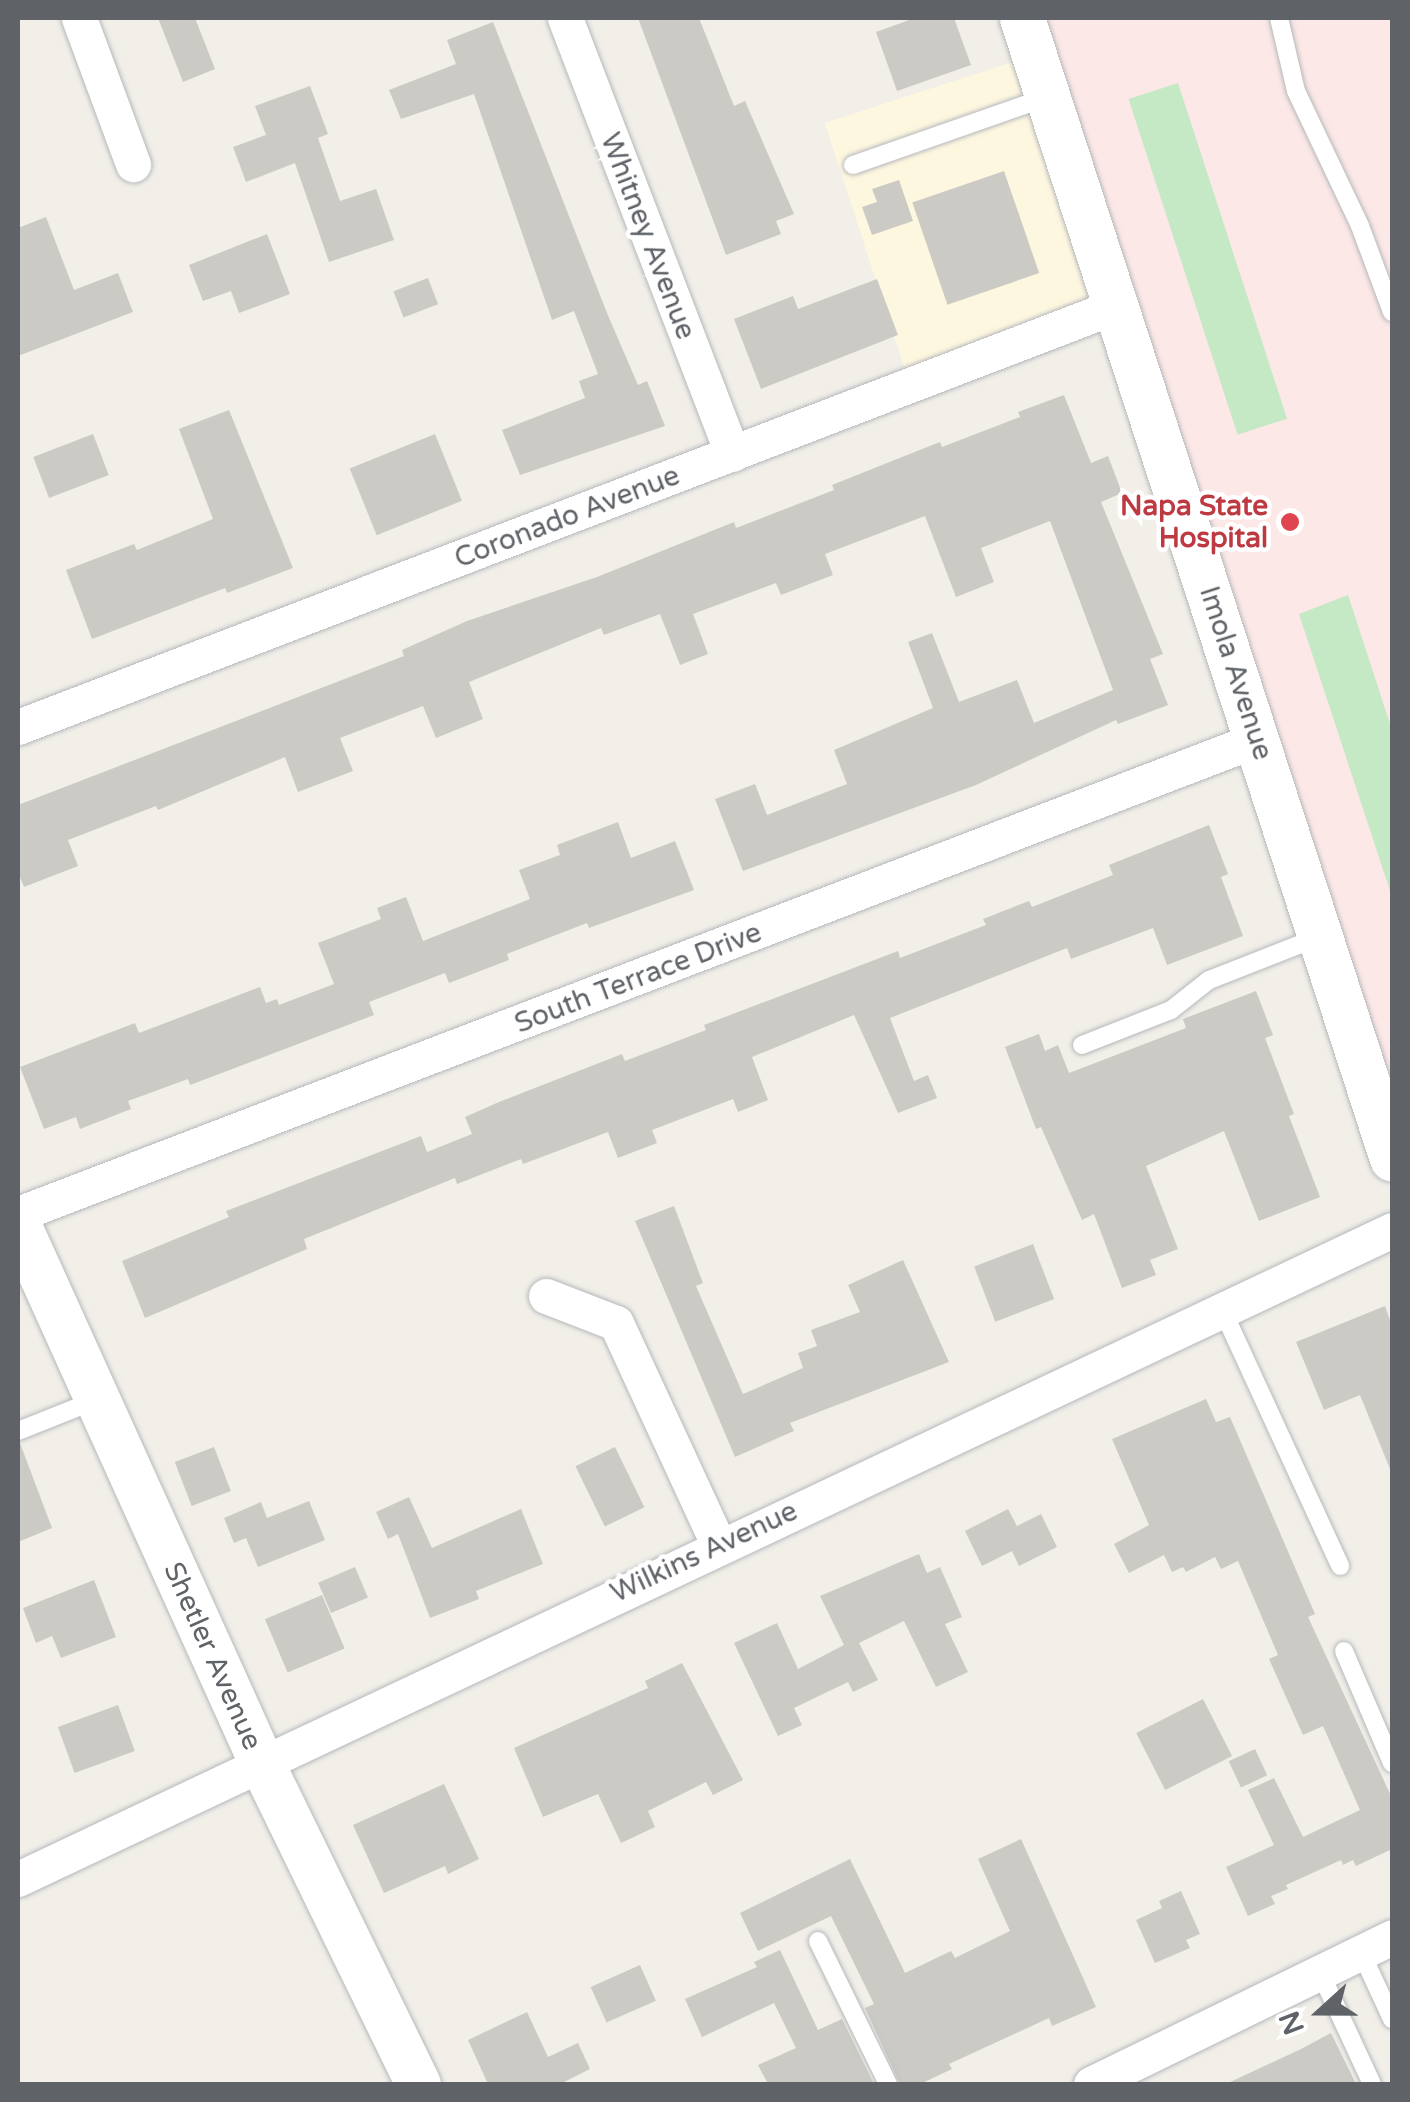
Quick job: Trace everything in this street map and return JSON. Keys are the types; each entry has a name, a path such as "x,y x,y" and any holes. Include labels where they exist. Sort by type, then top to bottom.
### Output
{"street":[{"path":"78,18 134,164"},
{"name":"Whitney Avenue","path":"564,18 732,454"},
{"name":"Imola Avenue","path":"1022,18 1392,1158"},
{"name":"Coronado Avenue","path":"18,726 1116,306"},
{"name":"South Terrace Drive","path":"18,1214 1258,739"},
{"name":"Shetler Avenue","path":"18,1224 409,2082"},
{"name":"Wilkins Avenue","path":"18,1879 718,1544 1392,1230"},
{"path":"546,1296 616,1323 718,1544"},
{"path":"1092,2084 1377,1945"}],"lane":[{"path":"1279,18 1296,91 1360,226 1392,312"},
{"path":"852,165 1048,97"},
{"path":"1082,1046 1171,1010 1209,980 1321,936"},
{"path":"1222,1309 1340,1566"},
{"path":"18,1431 97,1399"},
{"path":"1344,1651 1392,1762"},
{"path":"818,1941 888,2084"},
{"path":"1377,1945 1392,2019"},
{"path":"1320,1972 1372,2084"}],"shaded area":[{"name":"Napa State Hospital","path":"1022,18 1392,18 1392,1159"},
{"path":"1034,55 1116,306 906,374 825,123"}],"green space":[{"path":"1178,83 1287,419 1238,435 1129,99"},
{"path":"1348,595 1392,730 1392,897 1299,614"}],"building":[{"path":"158,18 195,18 215,69 183,82"},
{"path":"638,18 699,18 734,106 745,101 794,214 776,221 781,234 726,255"},
{"path":"915,18 954,18 971,65 897,91 876,32"},
{"path":"493,22 607,313 638,385 647,381 665,426 520,475 502,430 585,398 579,381 598,374 574,311 552,320 474,94 401,119 389,90 456,64 447,40"},
{"path":"310,86 328,134 318,138 340,201 376,189 394,240 329,262 295,163 246,182 233,147 266,135 255,106"},
{"path":"1004,171 1039,273 947,305 912,203"},
{"path":"899,180 913,221 872,235 862,207 877,202 872,189"},
{"path":"46,217 74,290 118,273 133,312 18,356 18,228"},
{"path":"267,234 290,294 239,313 231,291 203,301 189,265"},
{"path":"428,278 438,304 403,317 393,291"},
{"path":"877,279 898,335 761,389 734,319 793,296 798,309"},
{"path":"1064,395 1091,463 1108,456 1122,493 1101,502 1163,654 1150,659 1168,705 1118,724 1116,720 976,785 743,871 715,799 755,784 767,815 847,784 834,750 933,708 908,642 932,633 959,702 1017,680 1034,723 1113,690 1050,521 981,548 994,582 956,597 925,516 825,554 833,575 781,595 776,583 693,614 708,654 680,665 660,614 604,635 601,628 469,682 483,719 436,738 423,706 340,738 353,771 298,792 285,757 158,810 156,806 68,840 78,866 24,887 18,872 18,805 404,656 402,650 467,621 597,577 734,522 736,528 834,490 832,485 940,442 942,447 1020,417 1018,412"},
{"path":"229,410 293,568 227,593 225,588 92,639 66,570 134,544 137,550 213,519 179,429"},
{"path":"93,434 109,475 49,498 33,457"},
{"path":"435,434 462,501 377,535 350,468"},
{"path":"618,822 631,858 675,841 694,890 589,928 587,923 507,954 509,960 449,983 445,973 369,1002 374,1015 190,1085 188,1079 128,1101 131,1109 80,1129 76,1117 44,1129 20,1067 135,1023 139,1033 260,987 266,1003 277,999 279,1005 334,984 318,943 381,919 377,908 406,897 423,941 530,899 519,870 560,855 557,845"},
{"path":"1209,825 1228,874 1221,877 1243,936 1167,965 1153,928 1071,959 1067,948 890,1018 914,1081 928,1075 937,1098 898,1113 854,1015 752,1057 768,1100 738,1112 733,1099 652,1130 657,1143 618,1158 608,1132 457,1184 455,1178 304,1239 307,1249 145,1318 122,1261 229,1217 226,1211 421,1136 427,1152 472,1134 465,1117 499,1102 622,1054 625,1061 706,1030 704,1025 898,951 900,958 986,925 983,919 1029,901 1032,907 1113,875 1109,865"},
{"path":"1256,991 1273,1035 1265,1038 1294,1114 1289,1116 1320,1197 1259,1221 1224,1131 1146,1166 1178,1249 1150,1260 1156,1275 1122,1288 1094,1214 1082,1220 1041,1127 1036,1129 1005,1047 1039,1034 1045,1051 1058,1045 1069,1073 1186,1028 1183,1019"},
{"path":"674,1206 703,1283 696,1286 743,1394 803,1368 798,1353 817,1346 811,1330 860,1312 848,1285 903,1260 949,1362 790,1423 794,1431 735,1457 635,1221"},
{"path":"1033,1244 1054,1299 995,1322 974,1267"},
{"path":"1385,1306 1392,1326 1392,1474 1360,1395 1324,1410 1296,1342"},
{"path":"1206,1399 1216,1422 1230,1417 1315,1614 1308,1617 1392,1798 1392,1849 1356,1866 1353,1860 1343,1865 1341,1860 1286,1885 1288,1889 1271,1896 1275,1904 1248,1916 1226,1867 1274,1845 1248,1790 1274,1778 1303,1837 1360,1810 1323,1726 1303,1735 1269,1659 1278,1655 1238,1561 1221,1569 1215,1557 1186,1572 1183,1567 1172,1572 1164,1555 1129,1573 1114,1544 1149,1525 1112,1439"},
{"path":"18,1444 52,1528 18,1542"},
{"path":"214,1447 231,1491 192,1506 175,1462"},
{"path":"615,1447 644,1507 605,1527 575,1466"},
{"path":"409,1497 432,1548 521,1509 543,1564 476,1591 479,1599 430,1618 398,1534 388,1539 376,1512"},
{"path":"309,1501 325,1540 258,1567 246,1538 234,1543 224,1518 261,1502 267,1518"},
{"path":"1008,1509 1017,1526 1041,1514 1057,1547 1019,1566 1012,1551 982,1566 965,1531"},
{"path":"919,1554 927,1573 940,1567 962,1617 945,1624 968,1672 936,1687 904,1621 859,1643 878,1680 853,1692 848,1682 794,1708 802,1725 778,1736 734,1643 777,1623 798,1669 844,1645 820,1596"},
{"path":"355,1567 368,1597 331,1613 318,1583"},
{"path":"94,1580 116,1637 61,1658 52,1636 36,1643 23,1608"},
{"path":"322,1595 345,1648 288,1673 265,1619"},
{"path":"682,1663 743,1780 713,1795 706,1782 648,1811 655,1827 621,1843 598,1794 543,1817 514,1748 648,1688 645,1681"},
{"path":"1203,1699 1232,1756 1165,1790 1136,1733"},
{"path":"118,1705 135,1751 75,1773 58,1727"},
{"path":"1255,1749 1267,1775 1241,1788 1229,1761"},
{"path":"444,1784 479,1859 448,1874 445,1866 384,1893 353,1825"},
{"path":"1021,1839 1096,2007 1052,2026 1049,2018 949,2064 952,2069 920,2084 900,2084 865,2008 874,2004 831,1916 758,1951 740,1913 850,1859 905,1973 951,1951 955,1958 1010,1931 978,1859"},
{"path":"1181,1891 1200,1934 1186,1940 1190,1948 1155,1963 1136,1920 1162,1908 1159,1901"},
{"path":"780,1950 818,2030 842,2019 874,2084 768,2084 758,2065 796,2048 774,2003 702,2037 685,1999 757,1967 754,1962"},
{"path":"640,1965 656,2001 607,2023 591,1987"},
{"path":"527,2012 548,2057 578,2043 590,2069 560,2084 488,2084 468,2040"},
{"path":"1331,2033 1356,2084 1226,2084 1301,2049"}],"place":[{"name":"Napa State Hospital","path":"1290,522"}]}
